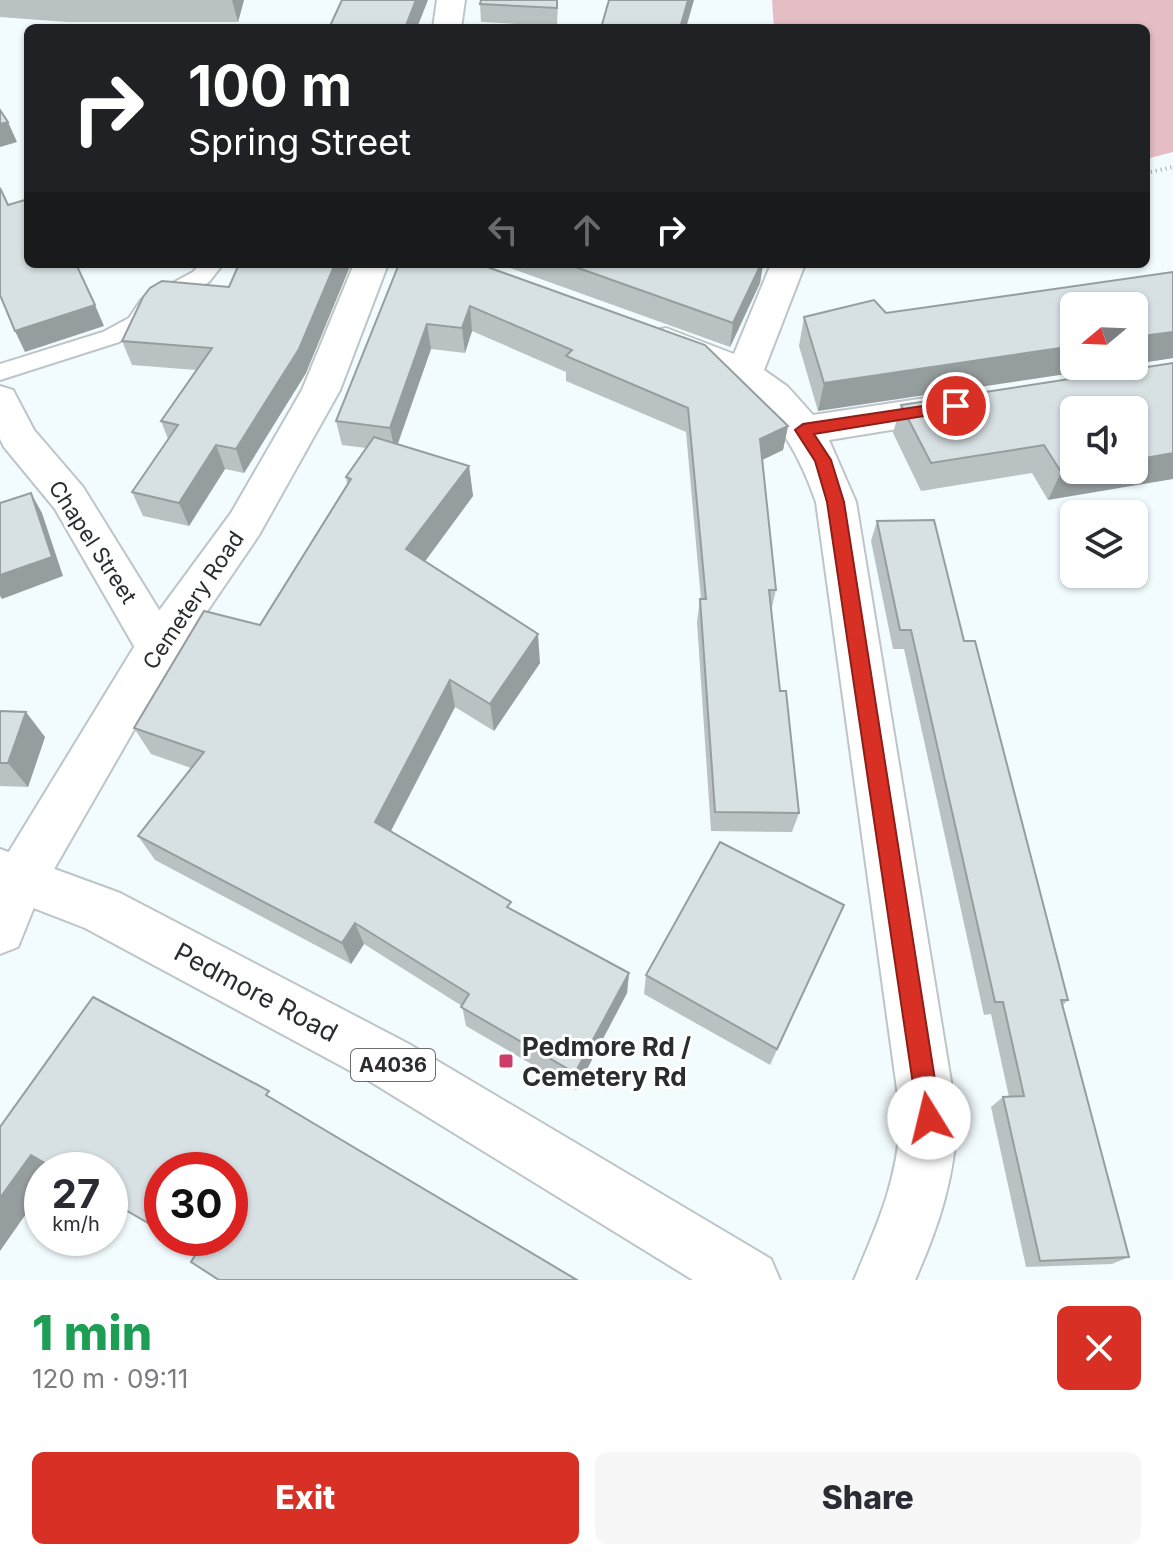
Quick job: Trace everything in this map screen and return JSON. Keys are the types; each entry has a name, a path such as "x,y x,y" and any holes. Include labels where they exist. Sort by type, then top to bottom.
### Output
{"main road":[{"path":"448,24 451,0"},
{"name":"Cemetery Road","path":"0,929 10,876 158,647 245,524 321,390 369,268"},
{"path":"744,374 786,268"},
{"path":"630,326 717,358 785,405 823,460 836,502 929,1118 928,1167 919,1205 884,1280"},
{"name":"Chapel Street","path":"0,399 18,437 69,498 158,647"},
{"path":"803,430 986,402"},
{"name":"Pedmore Road","path":"10,876 102,910 390,1063 750,1280"}],"lane":[{"path":"0,372 111,337 137,323 149,305 201,277 209,268"}],"path":[{"path":"1150,172 1173,167"}],"shaded area":[{"path":"772,0 1173,0 1173,152 1150,158 1150,24 774,24"}],"building":[{"path":"342,0 416,0 407,24 331,24"},
{"path":"481,0 557,0 557,8 480,4"},
{"path":"609,0 688,0 681,24 602,24"},
{"path":"0,110 8,122 0,124"},
{"path":"0,188 8,205 24,200 24,268 78,268 95,305 15,331 0,295"},
{"path":"237,268 333,268 299,349 236,449 216,445 179,503 132,492 178,425 161,421 212,348 122,341 143,297 162,281 229,287"},
{"path":"397,268 490,268 705,345 788,426 760,439 776,590 769,590 780,691 786,691 799,813 715,812 700,599 706,599 688,408 566,356 572,350 470,306 462,328 427,324 390,428 336,421"},
{"path":"578,268 759,268 733,323"},
{"path":"1173,272 1173,332 1148,335 1148,292 1060,292 1060,348 824,383 804,317 874,300 886,313"},
{"path":"1173,363 1173,453 1148,457 1148,396 1060,396 1060,470 1044,445 931,463 901,405 1063,380 1148,380 1148,367"},
{"path":"374,437 469,466 406,549 538,634 490,704 450,680 375,822 511,902 507,907 629,973 575,1073 461,1007 469,994 355,923 342,943 138,836 204,752 134,728 204,611 260,625 351,479 346,477"},
{"path":"31,493 52,557 0,575 0,503"},
{"path":"934,520 964,641 975,641 1068,1000 1061,1000 1129,1257 1040,1261 1003,1097 1024,1096 1003,1002 995,1002 911,630 900,630 877,521"},
{"path":"0,711 26,712 8,763 0,763"},
{"path":"720,842 844,905 777,1049 646,975"},
{"path":"93,997 269,1091 266,1095 577,1280 219,1280 191,1262 195,1256 248,1256 248,1152 144,1152 144,1221 128,1211 128,1152 24,1152 24,1165 0,1198 0,1127"}],"place":[{"name":"Pedmore Rd / Cemetery Rd","path":"506,1061"}],"route":[{"path":"929,1118 836,502 823,460 803,430 956,406"}]}
